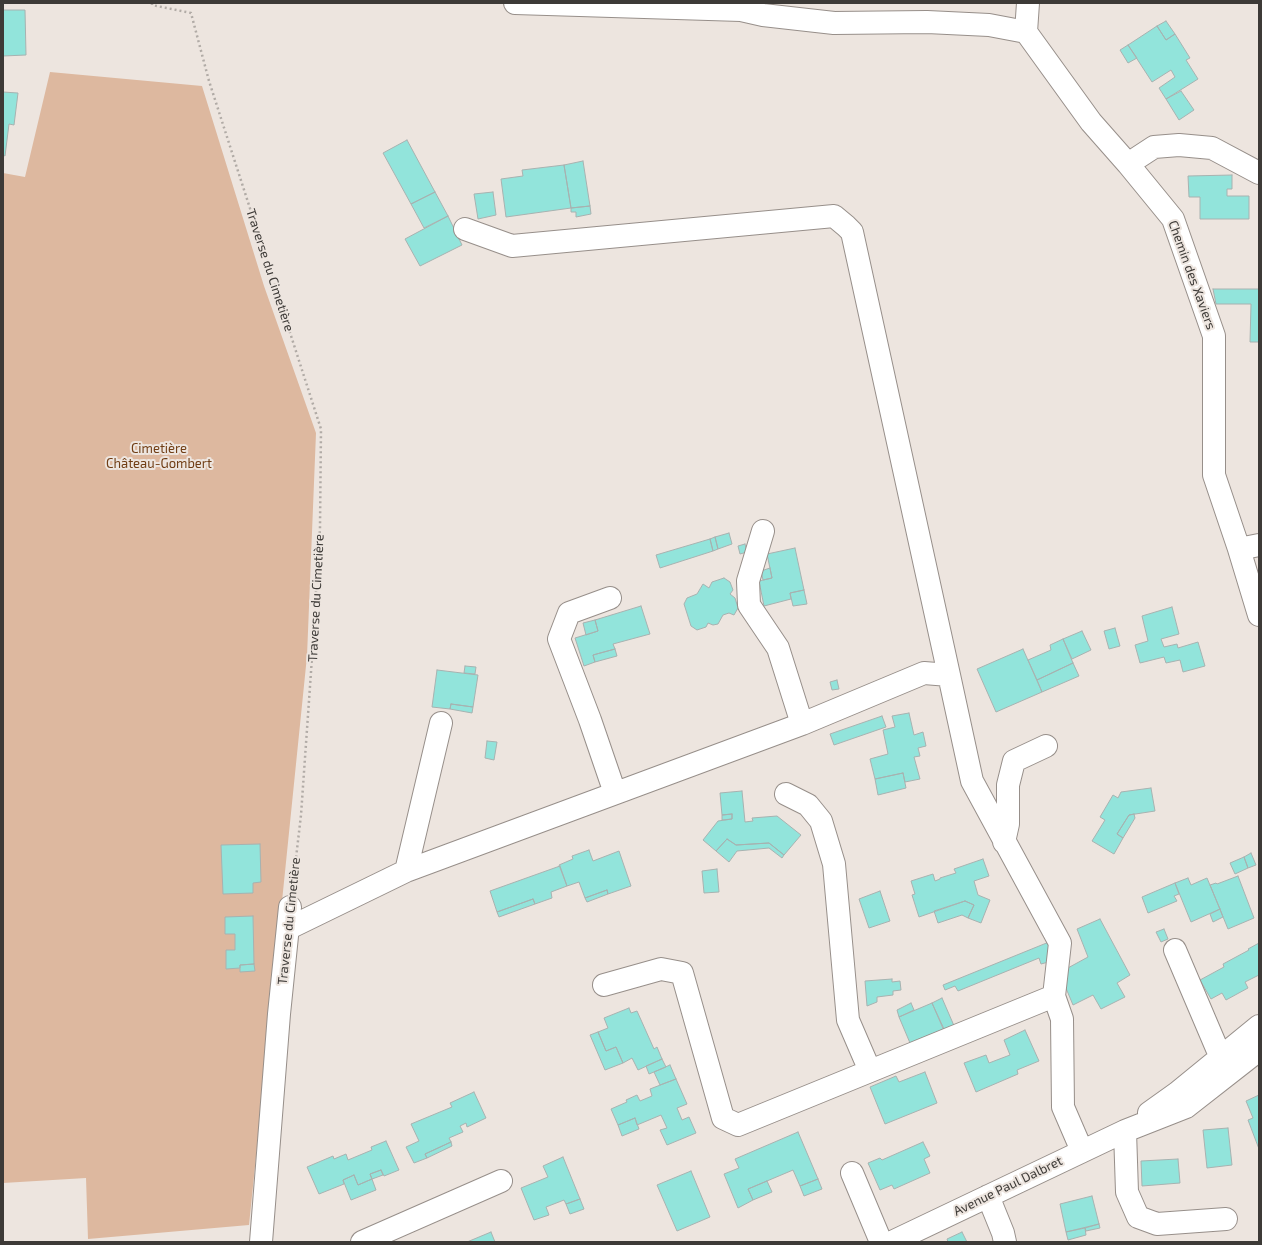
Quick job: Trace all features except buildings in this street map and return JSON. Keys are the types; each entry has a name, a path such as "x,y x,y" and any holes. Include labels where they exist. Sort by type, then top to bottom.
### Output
{"street":[{"path":"515,3 742,6 763,15 834,23 927,22 989,25 1026,32 1028,3"},
{"name":"Chemin des Xaviers","path":"1026,32 1091,122 1173,219 1214,336 1214,475 1249,547 1259,615"},
{"path":"1128,164 1154,147 1180,145 1212,148 1259,173"},
{"path":"465,229 512,246 834,216 852,232 972,781 1060,943 1054,996 1062,1019 1063,1107 1082,1150"},
{"path":"763,531 748,581 749,605 778,648 802,724"},
{"path":"610,598 569,613 559,639 590,720 615,793"},
{"path":"289,928 406,871 802,724 924,673 949,675"},
{"path":"406,871 441,723"},
{"path":"1004,842 1008,824 1008,785 1014,761 1046,746"},
{"path":"786,794 808,805 821,821 834,864 848,1020 870,1071"},
{"name":"Traverse du Cimetière","path":"261,1242 290,907"},
{"path":"1175,950 1221,1058"},
{"path":"604,985 661,969 682,973 723,1118 738,1125 1054,996"},
{"name":"Avenue Paul Dalbret","path":"1125,1130 1177,1093 1259,1026"},
{"name":"Avenue Paul Dalbret","path":"892,1242 1125,1130 1186,1107 1259,1050"},
{"path":"1125,1130 1127,1192 1138,1217 1157,1224 1226,1219"},
{"path":"852,1173 881,1242"},
{"path":"362,1242 501,1181"},
{"path":"988,1196 1003,1233 1005,1242"}],"path":[{"name":"Traverse du Cimetière","path":"152,3 152,5 191,13 209,81 321,429 320,528 312,664 301,815 290,907"}],"green space":[{"name":"Cimetière Château-Gombert","path":"50,72 202,86 264,286 316,433 307,656 249,1225 88,1239 86,1178 3,1183 3,173 25,177"}]}
